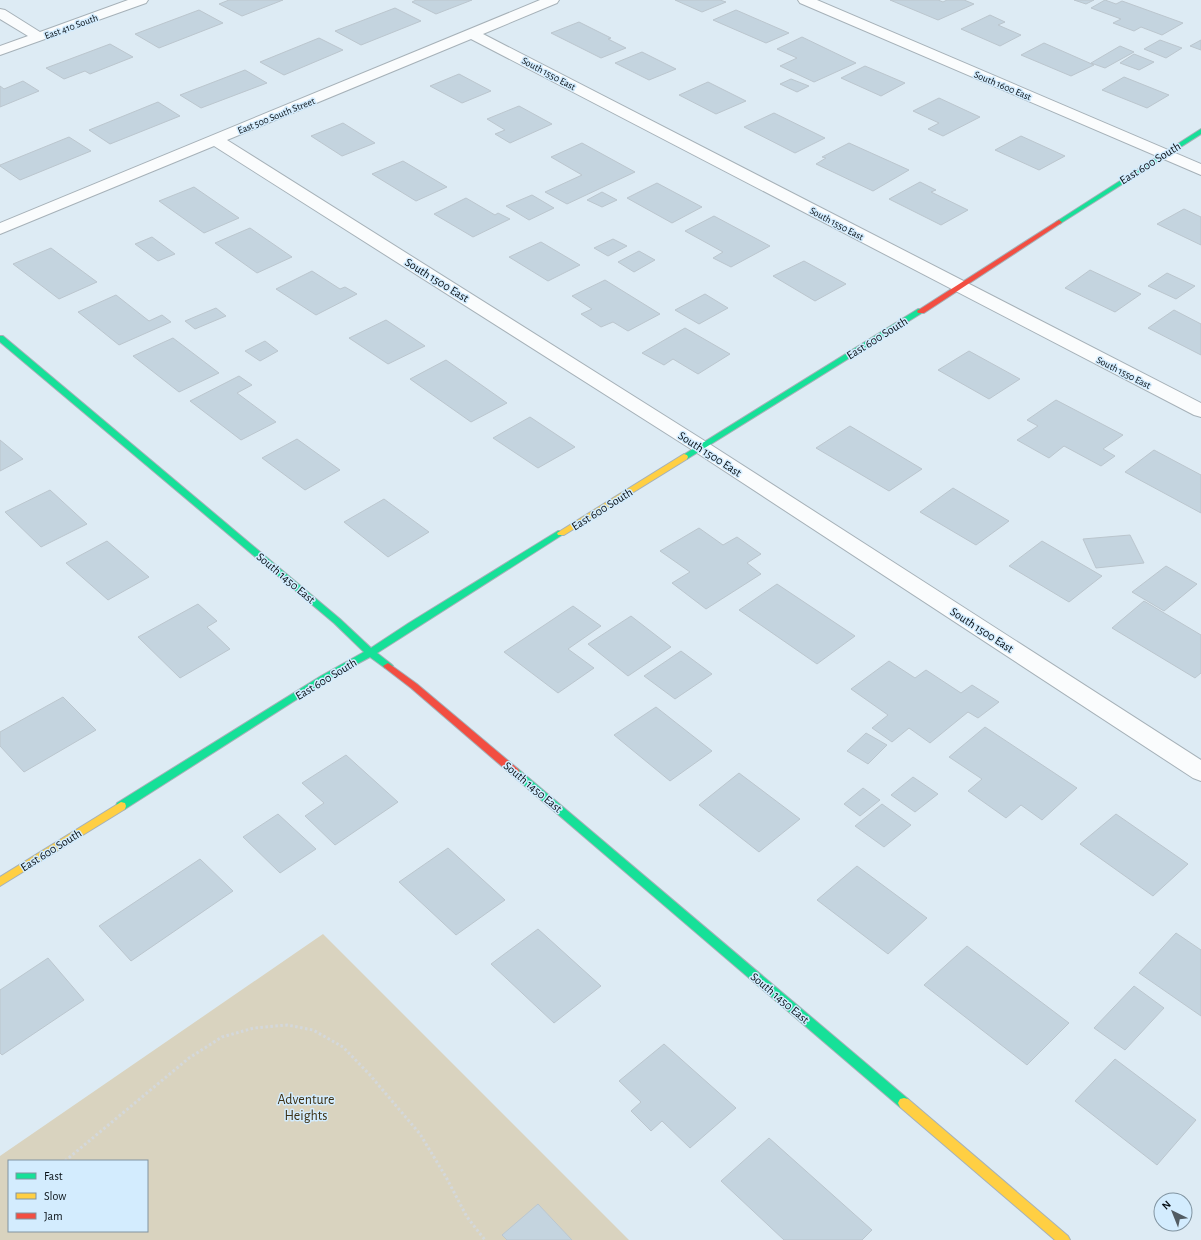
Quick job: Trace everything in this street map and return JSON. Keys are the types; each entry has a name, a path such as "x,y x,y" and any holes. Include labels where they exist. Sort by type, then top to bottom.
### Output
{"street":[{"name":"East 410 South","path":"0,51 141,0"},
{"name":"East 500 South Street","path":"0,229 552,0"},
{"name":"South 1600 East","path":"805,0 1201,170"},
{"path":"0,13 39,37"},
{"name":"South 1550 East","path":"473,34 1201,411"},
{"name":"East 600 South","path":"0,882 324,678 370,653 412,625 959,287 1163,154 1201,131"},
{"name":"South 1500 East","path":"216,140 700,447 1201,772"},
{"name":"South 1450 East","path":"0,338 337,621 370,653 414,686 1064,1240"}],"path":[{"path":"66,1160 189,1058 222,1037 254,1028 286,1025 313,1030 342,1047 370,1075 420,1134 446,1177 467,1217 485,1240"}],"green space":[{"name":"Adventure Heights","path":"323,934 629,1240 0,1240 0,1156"}],"building":[{"path":"229,0 283,0 242,16 219,4"},
{"path":"416,0 472,0 436,14 412,2"},
{"path":"675,0 720,0 726,2 702,12"},
{"path":"890,0 938,0 943,2 947,0 964,0 974,4 938,20"},
{"path":"1074,0 1094,0 1086,4"},
{"path":"1105,0 1116,4 1122,1 1183,23 1162,35 1141,27 1134,31 1113,23 1121,19 1091,8"},
{"path":"395,8 421,21 361,45 335,31"},
{"path":"199,10 223,23 159,48 135,34"},
{"path":"736,10 789,33 766,43 713,20"},
{"path":"990,15 1005,22 998,25 1021,35 1000,46 961,29"},
{"path":"579,22 611,38 608,39 626,48 601,58 551,33"},
{"path":"802,37 856,63 814,82 780,66 797,58 777,49"},
{"path":"319,38 343,50 284,75 260,62"},
{"path":"1160,40 1182,48 1166,58 1144,49"},
{"path":"1201,40 1201,50 1190,46"},
{"path":"1044,43 1094,65 1071,76 1021,55"},
{"path":"110,44 133,57 90,74 85,71 64,79 46,68"},
{"path":"1120,46 1134,52 1105,68 1091,63"},
{"path":"642,52 676,69 649,80 615,63"},
{"path":"1134,54 1154,62 1139,70 1120,63"},
{"path":"865,66 905,83 881,96 841,78"},
{"path":"245,70 267,83 201,108 180,95"},
{"path":"459,74 491,91 462,103 430,86"},
{"path":"1124,77 1169,95 1147,108 1102,90"},
{"path":"791,79 809,86 797,92 780,84"},
{"path":"23,81 39,91 0,107 0,86 4,89"},
{"path":"708,82 746,101 716,114 679,95"},
{"path":"939,98 980,117 943,136 928,129 939,123 913,111"},
{"path":"158,102 180,116 110,144 89,130"},
{"path":"519,106 552,124 510,143 495,134 505,130 487,119"},
{"path":"774,113 825,138 795,153 744,127"},
{"path":"343,123 375,143 342,156 311,136"},
{"path":"1021,136 1065,156 1039,170 995,150"},
{"path":"69,137 91,151 20,180 0,166 0,165"},
{"path":"582,143 635,172 567,204 545,192 582,175 551,157"},
{"path":"849,143 909,170 873,191 816,164 826,158 822,157"},
{"path":"403,161 447,187 416,201 372,174"},
{"path":"920,182 936,190 931,192 968,210 941,225 889,199"},
{"path":"657,183 702,207 672,223 627,198"},
{"path":"194,187 239,218 204,233 159,201"},
{"path":"602,192 617,200 602,207 587,200"},
{"path":"532,195 554,208 529,220 506,206"},
{"path":"466,198 495,215 498,213 510,219 473,237 434,214"},
{"path":"1184,209 1201,217 1201,245 1157,224"},
{"path":"714,216 770,246 731,267 713,258 723,252 685,231"},
{"path":"250,228 292,257 257,273 215,243"},
{"path":"152,237 175,254 158,261 135,244"},
{"path":"613,239 627,246 608,256 594,248"},
{"path":"541,242 580,265 548,281 509,257"},
{"path":"51,248 97,282 59,299 13,264"},
{"path":"639,251 655,260 634,272 618,262"},
{"path":"804,261 846,284 815,301 773,276"},
{"path":"1090,270 1141,294 1115,312 1065,288"},
{"path":"312,271 340,289 345,287 357,294 316,315 276,289"},
{"path":"1167,273 1195,286 1176,299 1148,286"},
{"path":"605,280 660,314 628,331 613,322 601,327 581,314 592,309 572,296"},
{"path":"705,294 728,308 699,324 675,310"},
{"path":"116,295 149,321 162,315 171,322 119,345 78,312"},
{"path":"216,308 226,316 195,329 185,321"},
{"path":"1174,310 1201,324 1201,355 1148,328"},
{"path":"386,320 425,346 388,364 349,338"},
{"path":"685,328 730,354 698,374 673,359 664,365 642,353"},
{"path":"173,338 219,373 179,392 133,356"},
{"path":"265,341 278,351 260,361 245,351"},
{"path":"969,351 1020,379 989,399 938,370"},
{"path":"446,360 507,403 471,422 410,379"},
{"path":"239,376 252,385 237,393 276,422 241,440 190,401"},
{"path":"1056,400 1123,435 1103,449 1115,456 1101,466 1064,446 1049,458 1017,440 1038,426 1027,420"},
{"path":"530,417 575,447 538,468 493,438"},
{"path":"850,426 922,469 889,491 816,448"},
{"path":"297,439 340,470 305,490 262,458"},
{"path":"0,440 23,459 0,471"},
{"path":"1154,450 1201,475 1201,513 1125,472"},
{"path":"953,488 1009,521 976,545 920,512"},
{"path":"50,490 87,524 41,547 5,512"},
{"path":"384,499 429,532 388,557 344,522"},
{"path":"699,528 723,545 737,537 761,554 747,563 761,574 706,609 672,583 690,572 660,551"},
{"path":"1130,535 1144,563 1096,568 1083,539"},
{"path":"107,541 149,577 108,600 66,563"},
{"path":"1042,541 1102,576 1069,602 1009,566"},
{"path":"1166,566 1197,584 1164,611 1132,592"},
{"path":"777,584 855,636 817,664 739,610"},
{"path":"1144,601 1201,635 1201,673 1195,678 1112,628"},
{"path":"198,604 217,621 207,627 230,649 180,678 138,637"},
{"path":"573,606 601,626 568,649 594,668 558,693 504,652"},
{"path":"631,616 671,647 628,676 588,644"},
{"path":"681,651 712,674 675,699 644,676"},
{"path":"889,661 915,678 926,670 961,693 972,685 999,702 978,718 968,712 930,743 909,728 892,742 872,728 888,715 851,689"},
{"path":"63,697 96,730 24,772 0,746 0,732"},
{"path":"656,707 712,751 670,781 614,735"},
{"path":"985,727 1077,788 1042,820 1021,805 1006,818 968,791 982,779 949,757"},
{"path":"866,733 887,745 868,764 847,751"},
{"path":"346,755 398,802 335,845 305,816 324,803 302,783"},
{"path":"739,773 800,819 759,852 699,805"},
{"path":"913,777 938,794 915,812 891,795"},
{"path":"863,788 880,800 860,816 844,804"},
{"path":"882,804 911,825 884,847 855,826"},
{"path":"278,814 316,849 280,873 243,837"},
{"path":"1116,814 1188,864 1153,896 1080,844"},
{"path":"448,848 505,900 456,935 399,882"},
{"path":"200,859 233,891 131,961 99,926"},
{"path":"857,866 927,918 888,954 817,900"},
{"path":"538,929 601,986 554,1023 491,964"},
{"path":"1176,933 1201,950 1201,1016 1139,973"},
{"path":"967,946 1069,1023 1027,1065 924,985"},
{"path":"48,958 84,1000 2,1055 0,1053 0,990"},
{"path":"1134,986 1164,1008 1125,1050 1094,1028"},
{"path":"664,1044 736,1108 690,1148 662,1121 651,1131 631,1111 641,1102 619,1081"},
{"path":"1115,1059 1196,1120 1157,1165 1075,1101"},
{"path":"769,1138 872,1230 862,1240 784,1240 721,1181"},
{"path":"538,1204 572,1240 507,1240 502,1235"}],"traffic: fast":[{"path":"1059,222 1201,131"},
{"path":"684,457 921,311"},
{"path":"0,338 337,621 370,653 388,666"},
{"path":"121,806 324,678 370,653 412,625 561,533"},
{"path":"515,772 904,1103"}],"traffic: slow":[{"path":"561,533 684,457"},
{"path":"0,882 121,806"},
{"path":"904,1103 1064,1240"}],"traffic: jam":[{"path":"921,311 1059,222"},
{"path":"388,666 414,686 515,772"}]}
